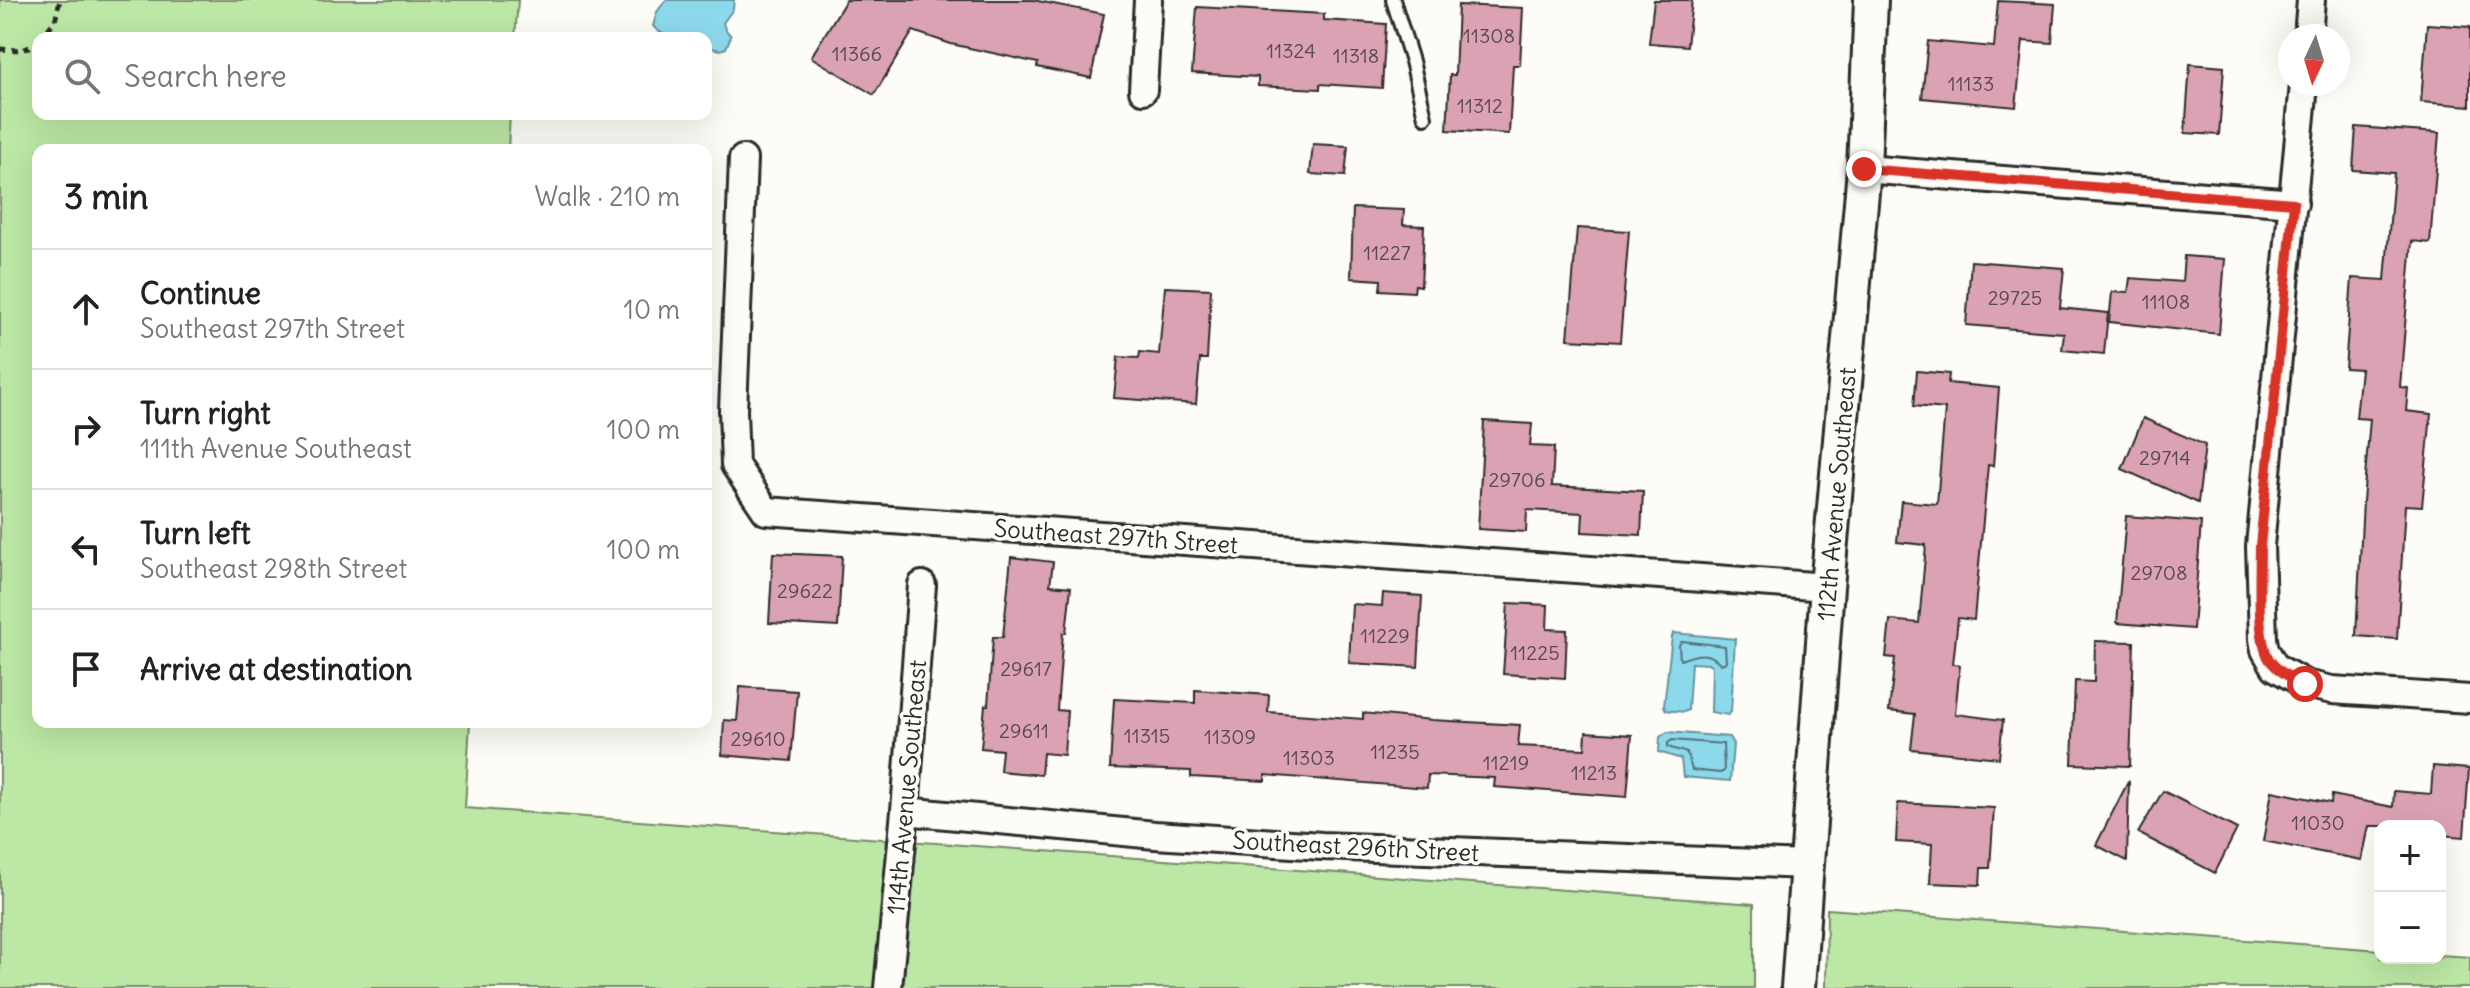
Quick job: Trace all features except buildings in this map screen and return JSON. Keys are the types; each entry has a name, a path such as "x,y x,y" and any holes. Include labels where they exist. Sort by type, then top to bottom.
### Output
{"street":[{"path":"1143,90 1148,0"},
{"name":"112th Avenue Southeast","path":"1798,988 1827,587 1864,169 1871,0"},
{"path":"2309,24 2311,0"},
{"path":"2303,96 2260,546 2260,596 2265,650 2275,667 2291,678 2319,687 2470,699"},
{"name":"Southeast 297th Street","path":"743,159 733,411 735,465 766,511 1827,587"},
{"path":"1864,169 2294,203"},
{"name":"114th Avenue Southeast","path":"888,988 922,585"},
{"name":"Southeast 296th Street","path":"905,811 1155,835 1322,846 1807,865"}],"lane":[{"path":"1393,0 1425,117"}],"path":[{"path":"45,32 55,21 60,0"},
{"path":"0,49 32,47"}],"green space":[{"path":"0,0 518,0 515,32 32,32 32,120 510,120 508,144 32,144 32,728 470,728 465,808 1754,904 1754,988 0,988"},
{"path":"1827,909 2374,950 2374,964 2446,964 2446,955 2470,957 2470,988 1826,988"}],"water":[{"path":"666,0 734,0 733,9 723,23 731,36 726,48 721,50 712,48 712,32 660,32 653,26 657,12"},
{"path":"1674,633 1735,639 1731,712 1728,715 1711,712 1710,664 1691,663 1688,710 1666,710 1664,706"},
{"path":"1667,732 1729,737 1733,744 1730,781 1683,777 1681,759 1659,752 1660,737"}],"route":[{"path":"1864,169 2294,203 2260,546 2260,596 2263,639 2269,658 2275,667 2305,684"}]}
